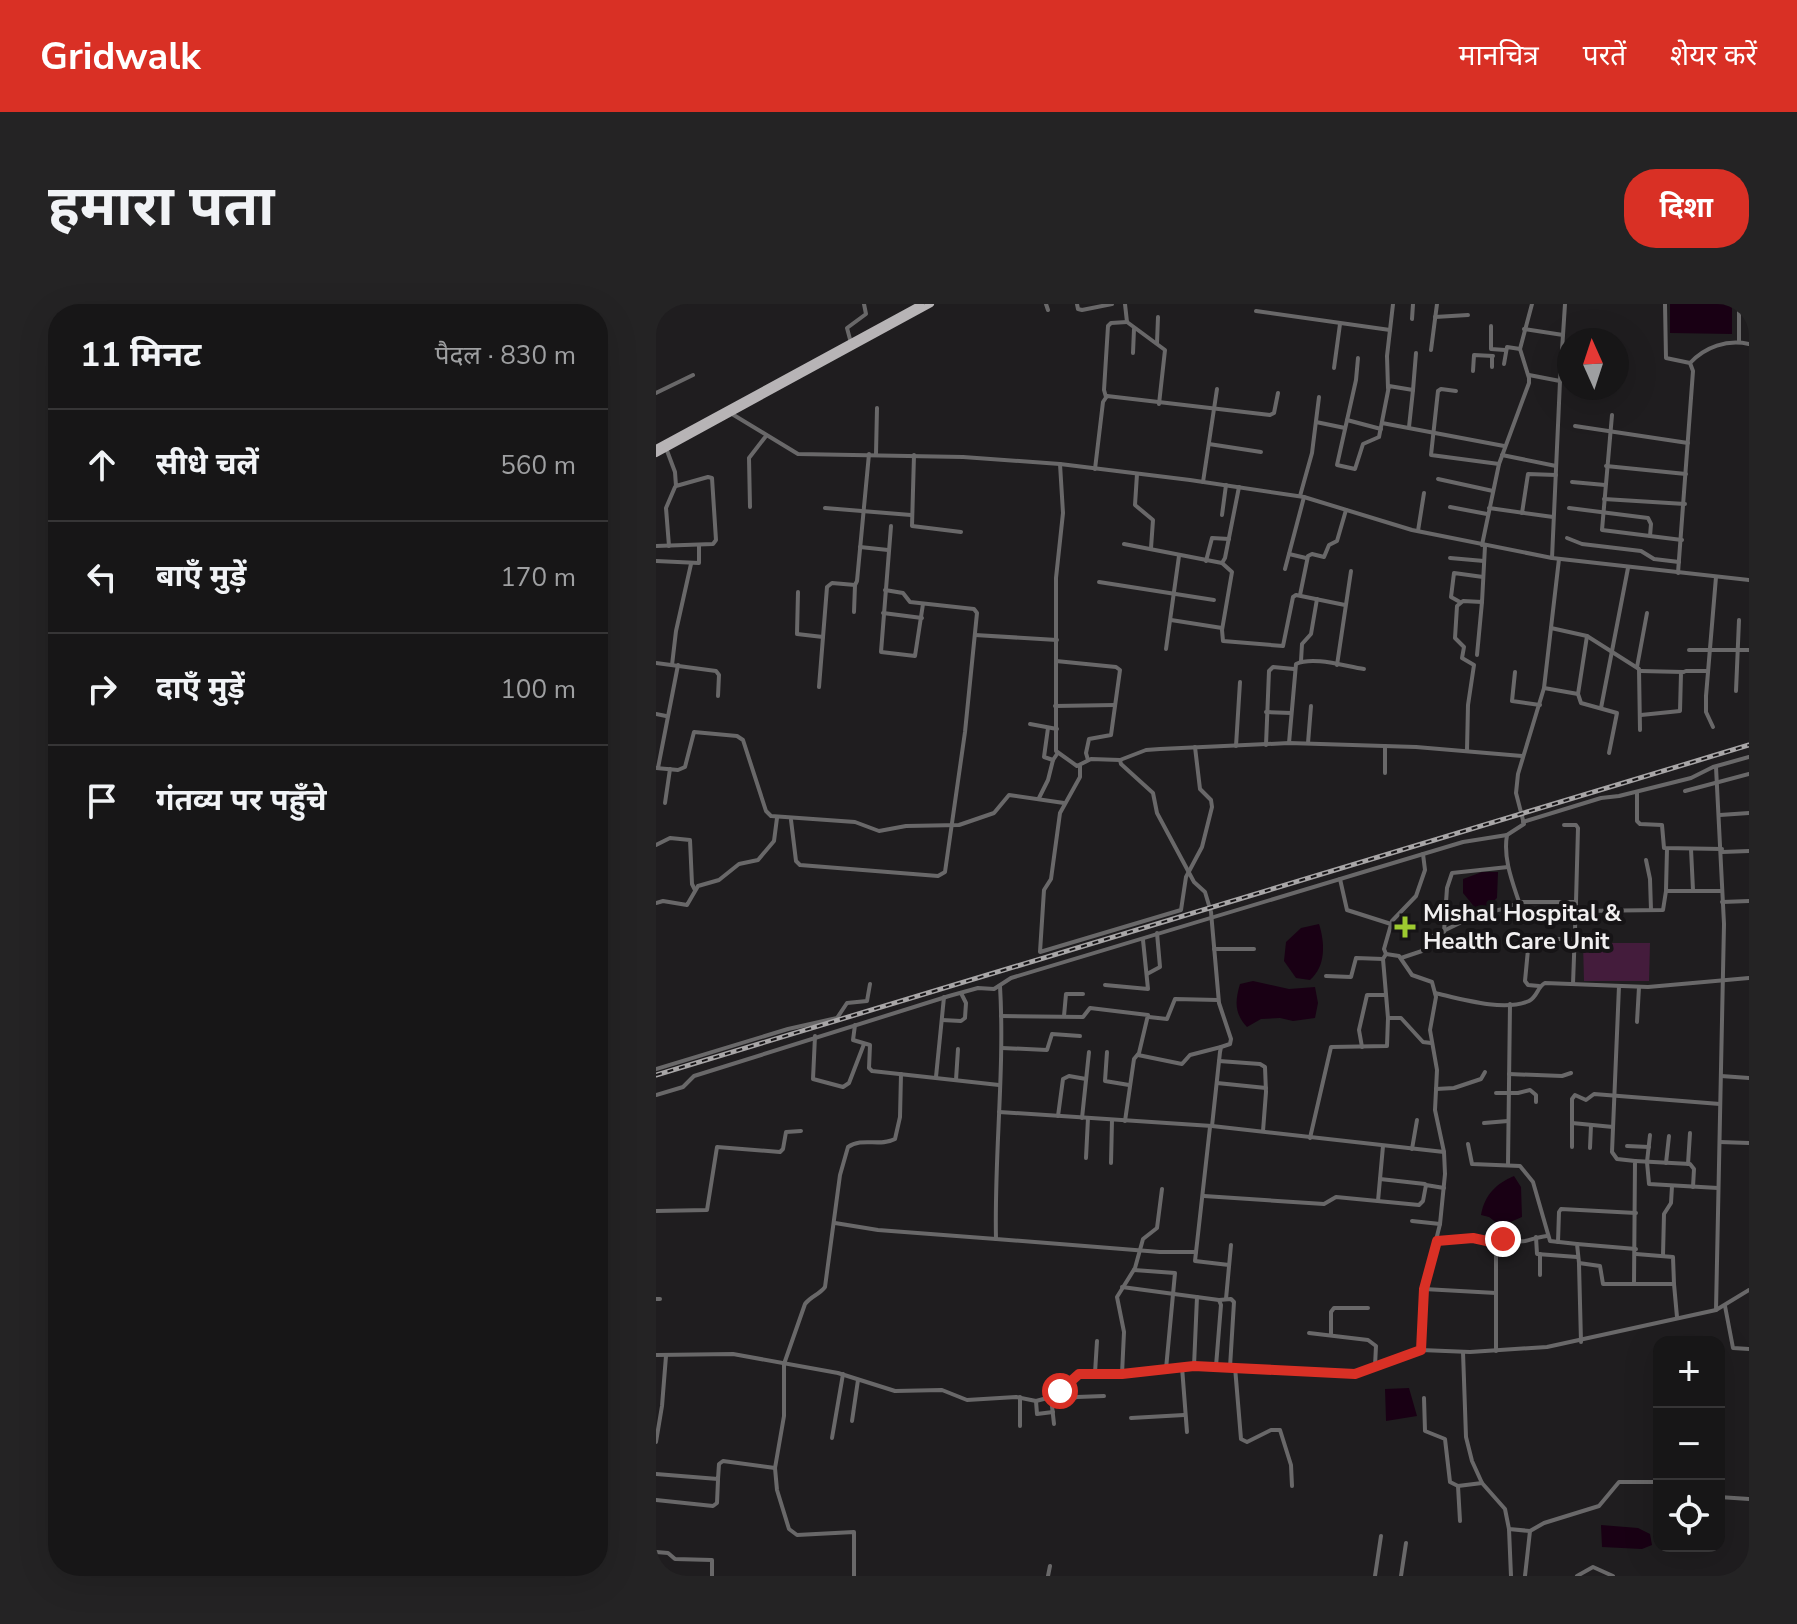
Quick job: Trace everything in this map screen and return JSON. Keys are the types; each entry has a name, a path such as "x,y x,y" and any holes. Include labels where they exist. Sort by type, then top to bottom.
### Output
{"main road":[{"path":"656,451 921,304"},
{"path":"656,451 931,304"}],"street":[{"path":"851,343 847,328 866,314 864,304"},
{"path":"1077,304 1078,309 1082,310 1112,304"},
{"path":"1125,304 1127,322 1163,347 1166,354 1159,404"},
{"path":"1358,358 1337,465 1352,469 1356,467 1363,444 1378,438 1381,429 1388,388 1393,304"},
{"path":"1412,319 1413,304"},
{"path":"1431,350 1437,304"},
{"path":"1477,655 1488,511 1504,446 1524,398 1529,375 1520,349 1532,304"},
{"path":"1563,328 1565,304"},
{"path":"1665,304 1666,358 1690,363"},
{"path":"1739,304 1739,341"},
{"path":"1256,311 1390,330"},
{"path":"1435,317 1468,315"},
{"path":"1157,343 1158,317"},
{"path":"1095,469 1106,397 1108,326 1127,322"},
{"path":"1334,368 1340,324"},
{"path":"1491,326 1492,367"},
{"path":"1133,353 1134,329"},
{"path":"1524,329 1557,334"},
{"path":"1690,363 1699,353 1713,346 1739,341 1749,344"},
{"path":"1473,371 1474,355 1493,353 1507,347 1520,349"},
{"path":"1504,364 1505,350"},
{"path":"1409,427 1416,353"},
{"path":"1678,573 1693,371 1690,363"},
{"path":"656,393 693,375"},
{"path":"1529,375 1557,378"},
{"path":"1388,388 1413,390"},
{"path":"1203,482 1217,389"},
{"path":"1456,391 1439,389 1431,455 1499,464"},
{"path":"1106,397 1272,415 1278,393"},
{"path":"1285,569 1312,453 1319,397"},
{"path":"1552,558 1559,400"},
{"path":"876,454 877,408"},
{"path":"729,412 798,454 914,455 1060,464 1226,485 1302,496 1418,531 1552,558 1749,580"},
{"path":"1612,415 1602,530 1682,540"},
{"path":"1347,420 1381,429"},
{"path":"1316,422 1345,428"},
{"path":"1382,423 1504,446"},
{"path":"1575,426 1688,443"},
{"path":"750,507 749,458 766,436"},
{"path":"1209,444 1261,452"},
{"path":"666,448 675,472 676,486 666,508 669,546"},
{"path":"854,612 869,454"},
{"path":"914,455 911,515 914,527 961,532"},
{"path":"1502,455 1556,466"},
{"path":"1039,798 1057,754 1056,572 1063,513 1060,464"},
{"path":"1606,466 1686,474"},
{"path":"1137,474 1135,505 1153,520 1151,548"},
{"path":"1522,513 1528,474 1556,475"},
{"path":"656,546 713,544 716,540 716,502 712,478 676,486"},
{"path":"1438,479 1493,491"},
{"path":"1572,482 1605,485"},
{"path":"1222,515 1226,485"},
{"path":"1222,563 1239,487"},
{"path":"1418,531 1424,493"},
{"path":"1604,499 1685,504"},
{"path":"1450,507 1553,517"},
{"path":"825,508 911,515"},
{"path":"1569,508 1648,518 1650,536"},
{"path":"1300,595 1307,559 1312,554 1324,557 1329,545 1337,541 1346,510"},
{"path":"891,526 881,652 913,657 917,654 923,604"},
{"path":"1206,561 1212,538 1229,539"},
{"path":"1567,538 1582,544 1641,551 1654,559 1679,562"},
{"path":"1124,544 1222,563 1232,572 1222,628 1223,641 1283,646 1293,597 1300,595 1345,605"},
{"path":"656,561 699,563 699,545"},
{"path":"860,547 888,550"},
{"path":"1289,554 1307,559"},
{"path":"1166,649 1179,555"},
{"path":"1450,558 1484,561"},
{"path":"656,1095 683,1087 694,1076 717,1067 815,1036 944,997 1000,986 1011,978 1210,916 1467,841 1507,835 1522,827 1516,793 1522,756 1544,688 1559,559"},
{"path":"691,564 676,631 675,665 657,768 685,767 694,732 741,738 753,765 766,811 777,818 855,822 879,831 906,826 951,826 992,814 1007,795 1064,803"},
{"path":"1601,708 1628,568"},
{"path":"1337,665 1351,571"},
{"path":"1482,602 1460,602 1451,597 1454,573 1483,577"},
{"path":"1713,727 1706,712 1708,651 1716,577"},
{"path":"1099,582 1214,600"},
{"path":"819,687 827,587 832,583 855,585"},
{"path":"791,820 796,861 800,865 938,876 945,872 965,732 976,610 907,602 901,592 885,590"},
{"path":"798,592 797,634 823,637"},
{"path":"1301,661 1302,644 1311,634 1317,599"},
{"path":"1460,602 1455,638 1464,647 1463,660 1474,665 1468,705 1467,750"},
{"path":"883,613 922,618"},
{"path":"1640,730 1639,669 1647,613"},
{"path":"1171,620 1222,628"},
{"path":"1736,691 1739,620"},
{"path":"1551,628 1587,636 1639,669 1707,671"},
{"path":"975,635 1057,640"},
{"path":"1587,636 1578,694 1581,703 1618,715 1609,753"},
{"path":"1689,650 1749,650"},
{"path":"1056,661 1119,668 1111,735 1089,739 1088,760"},
{"path":"1289,743 1296,664 1301,661 1364,669"},
{"path":"656,663 719,672 718,696"},
{"path":"1266,745 1270,669 1294,669"},
{"path":"1515,672 1512,701 1540,705"},
{"path":"1641,715 1680,711 1683,672"},
{"path":"1236,746 1240,682"},
{"path":"1544,688 1578,694"},
{"path":"1055,706 1078,707 1089,703 1115,705"},
{"path":"1308,744 1311,706"},
{"path":"1266,712 1291,713"},
{"path":"656,714 666,716"},
{"path":"1030,724 1057,729"},
{"path":"1048,728 1044,757 1053,760"},
{"path":"1080,766 1088,760 1120,760 1146,750 1289,743 1467,750 1522,756"},
{"path":"1385,746 1385,773"},
{"path":"1080,766 1080,777 1060,813 1051,879 1044,890 1040,952 1182,908 1188,872 1202,847 1212,807 1211,800 1199,786 1195,747"},
{"path":"1057,754 1080,766"},
{"path":"1523,822 1604,797 1694,777 1749,758"},
{"path":"1120,760 1153,793 1156,810 1188,872 1205,892 1218,1000 1231,1039 1230,1044 1190,1055 1182,1064 1138,1055"},
{"path":"1716,767 1722,850 1723,978 1716,1310"},
{"path":"665,803 670,769"},
{"path":"1685,791 1749,774"},
{"path":"1637,792 1637,821 1640,824 1662,825 1663,846 1667,849 1749,851"},
{"path":"1720,815 1749,813"},
{"path":"656,903 687,905 695,890 707,882 719,880 739,864 758,860 774,841 777,818"},
{"path":"1564,825 1576,825 1578,828 1573,984"},
{"path":"1507,835 1508,867 1519,902"},
{"path":"656,845 670,838 690,840 695,890"},
{"path":"1577,911 1664,909 1667,849"},
{"path":"1691,849 1693,891"},
{"path":"1310,1138 1329,1049 1333,1046 1387,1046 1384,949 1391,924 1416,896 1425,870 1423,854"},
{"path":"1646,860 1650,874 1651,910"},
{"path":"1444,932 1447,888 1452,873 1508,867"},
{"path":"1340,879 1347,910 1391,924"},
{"path":"1666,891 1722,891"},
{"path":"1722,902 1749,901"},
{"path":"1326,976 1351,977 1356,958 1401,958 1420,952 1426,939 1478,915 1503,911 1519,902 1576,902"},
{"path":"1147,974 1160,967 1157,933"},
{"path":"1105,985 1147,990 1143,939"},
{"path":"1575,939 1529,939 1525,981 1528,985 1639,987 1749,978"},
{"path":"1214,949 1254,949"},
{"path":"1401,958 1412,975 1432,982 1435,993 1430,1030 1437,1070 1435,1115 1444,1152 1440,1224 1424,1289 1421,1350"},
{"path":"656,1069 788,1029 837,1018 847,1003 867,1001 870,984"},
{"path":"996,1239 995,1193 1002,1048 1000,986"},
{"path":"1435,993 1490,1004 1510,1004 1530,1000 1539,986"},
{"path":"1619,986 1613,1155 1617,1159 1688,1164 1694,1169 1693,1187"},
{"path":"1637,1022 1639,987"},
{"path":"942,1020 961,1021 965,1018 966,1003 961,993"},
{"path":"1064,1016 1066,994 1083,994"},
{"path":"1362,1047 1359,1030 1367,995 1386,995"},
{"path":"936,1077 944,997"},
{"path":"1001,1016 1083,1017 1090,1008 1167,1019 1175,999 1218,1000"},
{"path":"1508,1166 1510,1004"},
{"path":"1125,1121 1134,1059 1138,1055 1149,1017"},
{"path":"1388,1018 1401,1018 1423,1042 1431,1043"},
{"path":"856,1024 853,1040 870,1045 870,1070 999,1085"},
{"path":"1002,1048 1047,1050 1052,1034 1080,1036"},
{"path":"815,1036 813,1079 843,1087 849,1083 864,1044"},
{"path":"1221,1047 1196,1263 1229,1265"},
{"path":"956,1080 958,1049"},
{"path":"1086,1158 1089,1052"},
{"path":"1107,1052 1105,1081 1130,1085"},
{"path":"1219,1061 1263,1065 1266,1088 1263,1131"},
{"path":"1436,1089 1454,1088 1481,1079 1485,1072"},
{"path":"1509,1074 1562,1076 1571,1073"},
{"path":"854,1576 854,1532 793,1535 789,1529 777,1490 775,1468 785,1409 784,1364 805,1304 825,1287 840,1175 848,1147 858,1142 888,1143 895,1139 900,1117 901,1074"},
{"path":"1058,1116 1063,1079 1069,1076 1086,1079"},
{"path":"1721,1076 1749,1078"},
{"path":"1217,1083 1266,1088"},
{"path":"1496,1093 1530,1090 1536,1095 1536,1102"},
{"path":"1572,1147 1572,1096 1586,1100 1594,1094 1720,1104"},
{"path":"999,1112 1211,1126 1444,1152"},
{"path":"1111,1163 1112,1120"},
{"path":"1412,1149 1417,1120"},
{"path":"1484,1123 1508,1121"},
{"path":"1572,1123 1614,1127"},
{"path":"1590,1148 1591,1125"},
{"path":"656,1211 707,1210 717,1147 780,1152 786,1132 801,1131"},
{"path":"1688,1164 1690,1133"},
{"path":"1650,1135 1647,1162 1649,1184 1718,1188"},
{"path":"1666,1163 1669,1136"},
{"path":"1720,1142 1749,1143"},
{"path":"1468,1144 1472,1164 1520,1166 1533,1182 1550,1241 1673,1257 1677,1318"},
{"path":"1378,1201 1383,1146"},
{"path":"1627,1146 1649,1147"},
{"path":"1634,1284 1635,1161"},
{"path":"1380,1179 1444,1188"},
{"path":"1204,1196 1324,1204 1333,1197 1419,1205 1423,1201 1426,1185"},
{"path":"1663,1255 1664,1214 1671,1203 1672,1186"},
{"path":"1122,1374 1124,1332 1117,1297 1134,1270 1143,1239 1157,1228 1162,1189"},
{"path":"1558,1242 1561,1209 1636,1213"},
{"path":"1412,1221 1440,1224"},
{"path":"835,1223 878,1230 1196,1252"},
{"path":"1437,1241 1473,1238 1496,1243 1503,1239 1523,1241 1547,1236"},
{"path":"1536,1237 1536,1252 1540,1254 1600,1266 1603,1284 1674,1284"},
{"path":"1496,1243 1496,1351"},
{"path":"1577,1244 1581,1342"},
{"path":"1216,1366 1221,1305 1231,1245"},
{"path":"1540,1254 1540,1275"},
{"path":"1134,1270 1174,1272 1176,1275 1171,1293 1166,1369"},
{"path":"1122,1287 1231,1299 1234,1302 1232,1367 1241,1439 1247,1442 1271,1430 1280,1430 1291,1465 1292,1486"},
{"path":"1424,1289 1496,1293"},
{"path":"656,1355 733,1354 843,1374 895,1391 945,1390 967,1400 1020,1397 1036,1401 1051,1397 1079,1374 1122,1374 1216,1366 1355,1374 1421,1350 1496,1351 1581,1342 1625,1328 1716,1310 1749,1290"},
{"path":"1194,1366 1197,1296"},
{"path":"1725,1306 1733,1348 1749,1349"},
{"path":"1331,1334 1331,1312 1334,1308 1368,1308"},
{"path":"1309,1333 1361,1338 1374,1344 1375,1367"},
{"path":"1095,1373 1097,1341"},
{"path":"1463,1352 1466,1437 1482,1483 1505,1509 1511,1576"},
{"path":"656,1442 666,1356"},
{"path":"1182,1367 1187,1432"},
{"path":"832,1438 843,1374"},
{"path":"852,1421 858,1379"},
{"path":"1052,1404 1077,1397 1104,1396"},
{"path":"1020,1397 1020,1426"},
{"path":"1051,1397 1054,1424"},
{"path":"1424,1398 1425,1431 1445,1439 1450,1482 1458,1486 1482,1483"},
{"path":"1036,1401 1037,1414 1053,1412"},
{"path":"1131,1418 1184,1415"},
{"path":"656,1500 713,1506 717,1503 720,1462 775,1468"},
{"path":"656,1474 718,1479"},
{"path":"1509,1529 1530,1531 1557,1518 1599,1506 1619,1482 1653,1482"},
{"path":"1458,1486 1460,1521"},
{"path":"1725,1497 1749,1499"},
{"path":"1525,1576 1530,1531"},
{"path":"1375,1576 1381,1536"},
{"path":"1401,1576 1406,1543"},
{"path":"656,1552 668,1553 675,1559 712,1560 712,1576"},
{"path":"1048,1576 1050,1566"},
{"path":"1577,1576 1593,1567 1613,1576"}],"shaded area":[{"path":"1670,304 1732,304 1732,334 1670,333"},
{"path":"1482,872 1498,872 1497,898 1480,914 1463,893 1463,879"},
{"path":"1319,924 1323,946 1319,968 1310,980 1296,978 1284,961 1286,942 1301,928"},
{"path":"1583,943 1650,943 1649,981 1584,981"},
{"path":"1253,981 1289,989 1315,987 1318,1003 1315,1018 1293,1021 1261,1019 1247,1027 1238,1012 1237,996 1240,984"},
{"path":"1514,1176 1521,1187 1522,1217 1501,1226 1481,1215 1492,1191"},
{"path":"1409,1388 1417,1416 1386,1421 1385,1389"},
{"path":"1601,1525 1638,1528 1650,1534 1652,1545 1642,1549 1602,1547"}],"railway":[{"path":"656,1075 1749,745"}],"place":[{"name":"Mishal Hospital & Health Care Unit","path":"1405,927"}],"route":[{"path":"1060,1391 1079,1374 1122,1374 1187,1366 1359,1373 1421,1350 1426,1275 1437,1241 1473,1238 1496,1243 1503,1239"}]}
